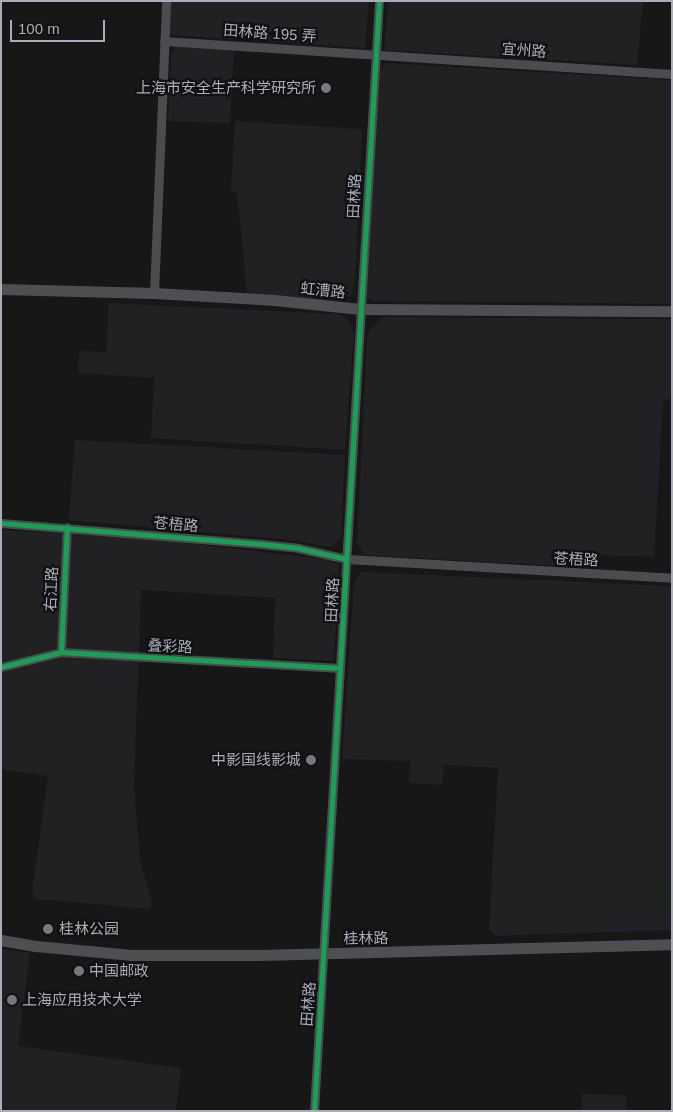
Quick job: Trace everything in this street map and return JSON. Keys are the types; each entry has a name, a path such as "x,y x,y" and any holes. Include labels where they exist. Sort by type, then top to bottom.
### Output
{"main road":[{"name":"虹漕路","path":"1,289 154,293 274,300 361,309 672,311"},
{"name":"桂林路","path":"1,940 36,946 132,955 324,954 672,944"}],"street":[{"path":"154,293 166,1"},
{"name":"田林路","path":"314,1111 347,559 374,54 379,1"},
{"name":"田林路 195 弄","path":"164,41 374,54"},
{"name":"宜州路","path":"374,54 672,74"},
{"name":"苍梧路","path":"1,523 67,527 298,548 347,559 672,578"},
{"name":"右江路","path":"61,652 67,527"},
{"name":"叠彩路","path":"1,667 61,652 340,668"}],"shaded area":[{"path":"171,1 369,1 365,48 170,35"},
{"path":"388,1 643,1 637,65 384,50"},
{"path":"177,47 234,50 230,123 168,121 171,54"},
{"path":"386,63 672,80 672,304 372,301 367,296 379,71"},
{"path":"235,121 362,129 355,281 351,295 340,301 247,293 237,193 231,192"},
{"path":"109,303 336,314 343,316 349,321 354,333 345,450 151,438 154,378 78,373 79,351 106,352"},
{"path":"383,317 672,319 672,398 663,401 654,557 597,555 597,568 364,555 357,543 367,336 370,329"},
{"path":"75,440 345,455 341,538 331,547 290,540 69,520"},
{"path":"1,530 143,538 322,559 339,564 334,661 273,658 275,598 141,590 134,784 140,862 152,900 150,909 36,899 32,892 48,776 1,769"},
{"path":"361,572 672,586 672,930 496,936 489,929 498,768 444,765 442,785 409,783 410,761 342,759 354,582"},
{"path":"650,883 672,885 672,914"},
{"name":"上海应用技术大学","path":"1,949 30,953 18,1046 181,1068 176,1111 1,1111"},
{"path":"582,1094 626,1095 626,1111 582,1111"}],"cycle path":[{"path":"314,1111 379,1"},
{"path":"1,523 262,544 298,548 347,559"},
{"path":"61,652 67,527"},
{"path":"1,667 61,652 340,668"}],"place":[{"name":"上海市安全生产科学研究所","path":"326,88"},
{"name":"中影国线影城","path":"311,760"},
{"name":"桂林公园","path":"48,929"},
{"name":"中国邮政","path":"79,971"},
{"name":"上海应用技术大学","path":"12,1000"}]}
